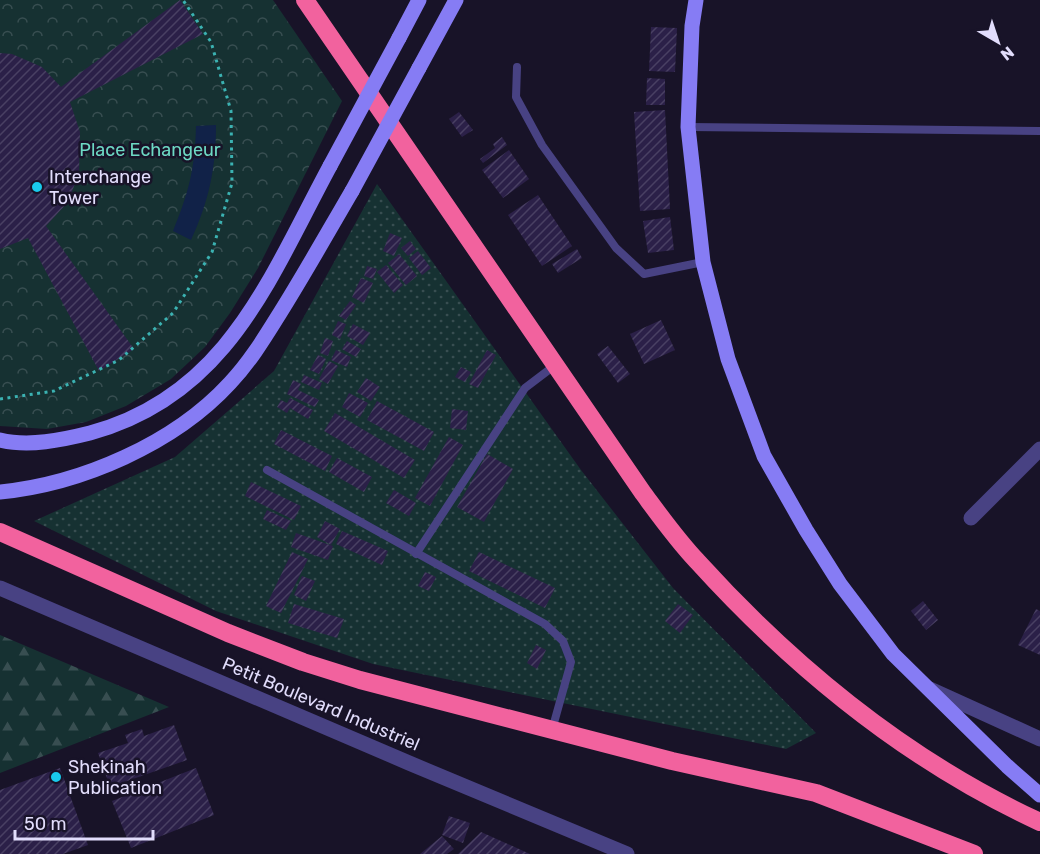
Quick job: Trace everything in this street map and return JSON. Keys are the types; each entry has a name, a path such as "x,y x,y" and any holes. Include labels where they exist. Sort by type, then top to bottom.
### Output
{"highway":[{"path":"305,0 649,502 695,560 768,636 842,699 912,751 977,791 1040,822"},
{"path":"0,532 228,633 303,662 360,680 672,761 816,793 974,854"}],"main road":[{"path":"0,440 53,441 108,428 152,408 194,379 214,360 248,316 419,0"},
{"path":"0,492 26,490 60,482 99,468 142,448 189,419 230,384 258,348 352,191 456,0"},
{"path":"696,0 692,26 688,128 703,262 728,360 764,456 840,584 893,654 1007,766 1040,795"}],"street":[{"path":"971,518 1040,449"},
{"name":"Petit Boulevard Industriel","path":"0,588 627,854"},
{"path":"930,689 1040,739"}],"lane":[{"path":"517,67 516,96 542,145 616,248 644,274 703,262"},
{"path":"688,128 1040,130"},
{"path":"416,554 525,388 556,366"},
{"path":"267,470 545,624 562,641 571,662 552,730"}],"path":[{"path":"0,399 54,391 119,360 173,313 212,252 232,183 231,111 211,42 183,0"}],"green space":[{"name":"Place Echangeur","path":"0,0 273,0 342,101 258,268 230,313 205,347 171,379 126,406 86,422 47,429 0,426"},
{"path":"377,184 581,470 673,588 816,733 786,749 373,664 216,611 34,521 175,457 274,371"},
{"path":"0,635 169,707 0,773"}],"water":[{"path":"216,125 215,156 210,184 191,240 173,231 190,180 196,126"}],"building":[{"name":"Interchange Tower","path":"180,0 203,34 70,102 80,132 79,173 68,202 46,226 134,349 99,371 28,238 0,249 0,53 12,54 42,67 61,87"},
{"path":"651,27 677,28 675,72 649,71"},
{"path":"647,78 665,79 665,105 646,105"},
{"path":"665,110 670,209 640,211 634,112"},
{"path":"459,112 473,130 462,137 449,119"},
{"path":"502,137 507,145 483,163 480,159 495,148 493,144"},
{"path":"509,150 529,179 503,198 482,170"},
{"path":"538,195 572,246 542,266 508,215"},
{"path":"670,217 674,250 648,253 643,221"},
{"path":"390,233 402,238 394,256 383,251"},
{"path":"410,241 416,249 408,256 401,248"},
{"path":"577,249 582,258 558,273 552,264"},
{"path":"418,251 431,268 422,275 409,258"},
{"path":"399,254 417,276 406,285 388,263"},
{"path":"386,265 403,285 394,293 377,272"},
{"path":"367,266 377,269 373,279 364,276"},
{"path":"361,278 373,283 364,303 352,297"},
{"path":"350,301 356,305 346,320 339,316"},
{"path":"661,320 675,350 644,364 630,334"},
{"path":"338,321 346,324 340,339 332,335"},
{"path":"353,324 370,333 363,345 347,336"},
{"path":"325,338 333,341 328,356 320,353"},
{"path":"347,341 361,349 356,357 342,349"},
{"path":"608,346 630,374 618,383 597,354"},
{"path":"336,350 351,357 347,367 331,360"},
{"path":"487,350 496,355 478,388 469,384"},
{"path":"318,355 326,359 319,374 310,370"},
{"path":"329,361 338,366 328,384 319,379"},
{"path":"461,367 471,372 465,382 455,377"},
{"path":"304,375 322,383 319,390 301,382"},
{"path":"366,378 380,387 371,401 357,392"},
{"path":"293,380 301,384 298,390 319,400 315,407 287,394"},
{"path":"349,393 368,403 360,417 342,407"},
{"path":"290,398 313,410 308,419 290,408 287,413 277,407 281,400 287,403"},
{"path":"377,401 434,432 424,451 367,420"},
{"path":"452,409 468,411 466,430 450,428"},
{"path":"335,413 415,460 404,478 324,431"},
{"path":"281,430 332,456 325,471 274,444"},
{"path":"449,437 463,445 430,506 415,498"},
{"path":"487,454 513,469 484,522 457,507"},
{"path":"337,458 372,477 364,492 329,472"},
{"path":"251,482 301,506 294,520 245,496"},
{"path":"394,490 416,503 409,516 386,503"},
{"path":"267,510 291,521 286,530 263,519"},
{"path":"325,521 340,529 331,545 317,537"},
{"path":"342,531 388,551 382,565 336,544"},
{"path":"296,533 333,546 328,560 291,547"},
{"path":"292,552 308,559 281,613 266,606"},
{"path":"479,552 555,588 545,608 469,571"},
{"path":"425,572 436,577 429,591 418,586"},
{"path":"302,576 315,581 306,601 294,595"},
{"path":"923,601 938,620 926,630 911,611"},
{"path":"294,604 344,619 337,638 288,623"},
{"path":"678,604 693,615 680,633 665,621"},
{"path":"1036,609 1040,611 1040,655 1018,645"},
{"path":"536,645 546,650 537,669 527,663"},
{"path":"174,725 187,760 110,787 98,753 128,743 125,735 142,729 144,736"},
{"path":"60,768 88,845 63,854 0,854 0,790"},
{"path":"196,768 214,815 131,848 112,801"},
{"path":"449,816 470,823 463,843 442,835"},
{"path":"481,832 530,854 458,854"},
{"path":"442,836 454,849 447,854 420,854"}],"place":[{"name":"Interchange Tower","path":"37,187"},
{"name":"Shekinah Publication","path":"56,777"}]}
